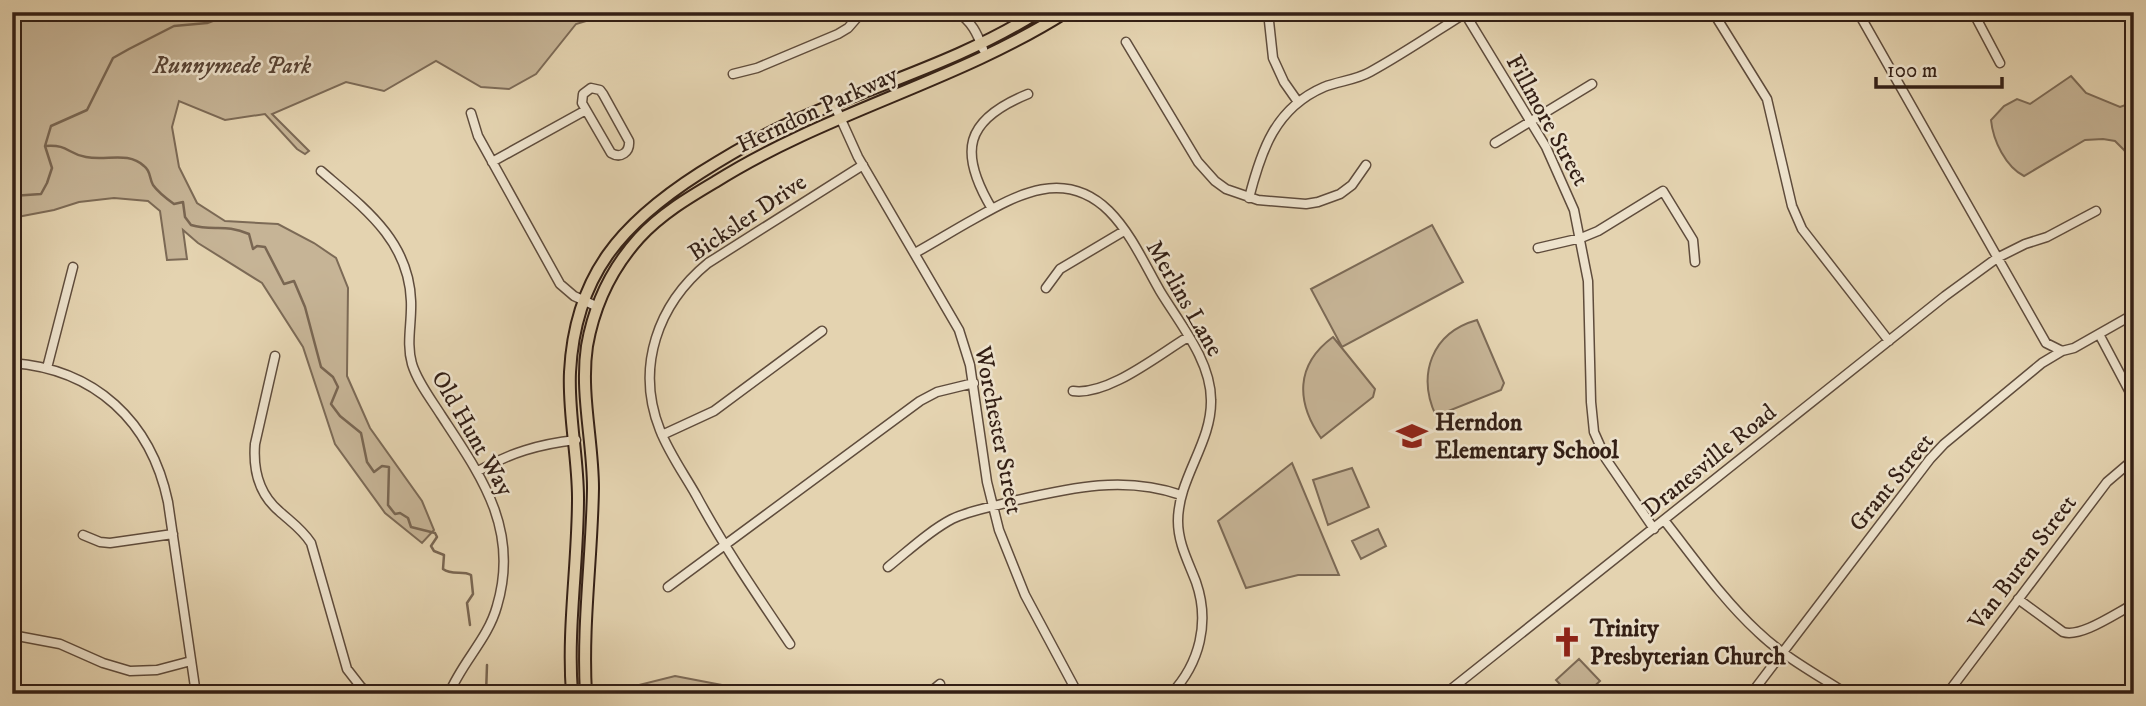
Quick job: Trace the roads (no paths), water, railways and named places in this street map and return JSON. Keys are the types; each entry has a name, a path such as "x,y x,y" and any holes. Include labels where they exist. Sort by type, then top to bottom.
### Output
{"main road":[{"name":"Herndon Parkway","path":"572,694 570,630 578,499 570,368 575,331 584,301 612,248 631,225 659,200 756,140 981,42 1038,12"},
{"name":"Herndon Parkway","path":"586,694 585,623 593,485 585,377 587,346 597,307 626,254 640,236 664,215 760,154 987,56 1031,34 1066,12"}],"street":[{"path":"733,74 757,68 838,34 848,28 862,12"},
{"path":"957,12 968,20 987,56"},
{"path":"1268,12 1273,58 1284,82 1298,102"},
{"path":"1713,12 1767,99 1792,206 1802,229 1889,341"},
{"path":"1858,12 2046,344 2062,351"},
{"path":"1973,12 2000,63"},
{"path":"1249,198 1268,138 1298,102 1331,84 1368,73 1465,13"},
{"name":"Fillmore Street","path":"1465,13 1532,122 1565,184 1581,238 1588,281 1594,432 1606,459 1654,528"},
{"path":"1126,42 1206,172 1226,189 1249,198 1306,204 1318,202 1340,194 1352,185 1366,165"},
{"path":"1495,143 1592,84"},
{"path":"591,88 600,90 629,141 628,151 619,155 611,153 586,110 582,103 583,94 591,88"},
{"path":"992,209 975,178 972,145 989,115 1004,104 1028,94"},
{"name":"Worchester Street","path":"834,104 863,165 915,253 966,349 974,383 992,507 1020,585 1078,694"},
{"path":"492,162 586,110"},
{"path":"471,113 478,136 561,284 566,291 597,307"},
{"name":"Bicksler Drive","path":"790,644 724,546 662,435 651,398 650,363 662,319 680,289 708,263 863,165"},
{"name":"Old Hunt Way","path":"321,171 375,217 402,256 410,286 408,336 412,364 478,471 491,496 502,533 502,586 491,624 449,694"},
{"name":"Merlins Lane","path":"915,253 1029,191 1042,188 1079,192 1101,204 1124,231 1188,337 1206,370 1212,396 1206,432 1178,509 1179,536 1200,595 1202,630 1194,662 1171,694"},
{"path":"1538,248 1581,238 1663,191 1693,240 1695,262"},
{"name":"Dranesville Road","path":"1445,694 1997,258 2047,237 2096,211"},
{"path":"1046,288 1060,270 1124,231"},
{"path":"47,368 73,267"},
{"name":"Grant Street","path":"1751,694 1944,444 2025,375 2062,351 2074,348 2134,314"},
{"path":"662,435 714,411 822,331"},
{"path":"2099,334 2134,400"},
{"path":"1073,391 1101,388 1188,337"},
{"path":"275,356 255,444 254,457 259,482 271,503 298,526 311,543 347,669 361,687 371,694"},
{"path":"12,363 67,374 100,392 114,403 140,432 157,462 164,480 196,694"},
{"path":"668,587 920,401 937,392 974,383"},
{"path":"478,471 531,447 576,440"},
{"name":"Van Buren Street","path":"1947,694 2106,482 2134,459"},
{"path":"888,567 950,520 992,507 1083,485 1131,484 1150,486 1181,495"},
{"path":"1664,520 1740,614 1783,653 1846,694"},
{"path":"83,535 91,540 110,543 173,534"},
{"path":"2018,599 2063,632 2071,634 2134,604"},
{"path":"12,635 60,644 110,666 130,671 157,670 191,661"},
{"path":"928,694 940,684"}],"waterway":[{"path":"12,196 41,194 52,168 45,146 51,126 87,110 113,58 174,26 207,23 236,12"},
{"path":"241,12 255,12"},
{"path":"45,146 59,146 86,157 138,161 149,172 153,185 163,195 174,204 183,202 185,217 191,225 240,231 249,234 253,249 257,246 265,247 284,284 294,281 305,307 321,367 333,377 338,387 331,404 340,416 361,433 367,462 374,472 382,466 389,467 388,505 395,514 400,513 408,518 411,527 435,533 437,537 431,546 434,551 444,555 443,569 471,575 473,594 467,603 470,625"},
{"path":"486,694 487,665"}],"place":[{"name":"Herndon Elementary School","path":"1412,436"},
{"name":"Trinity Presbyterian Church","path":"1567,642"}],"park label":[{"name":"Runnymede Park","path":"232,65"}]}
